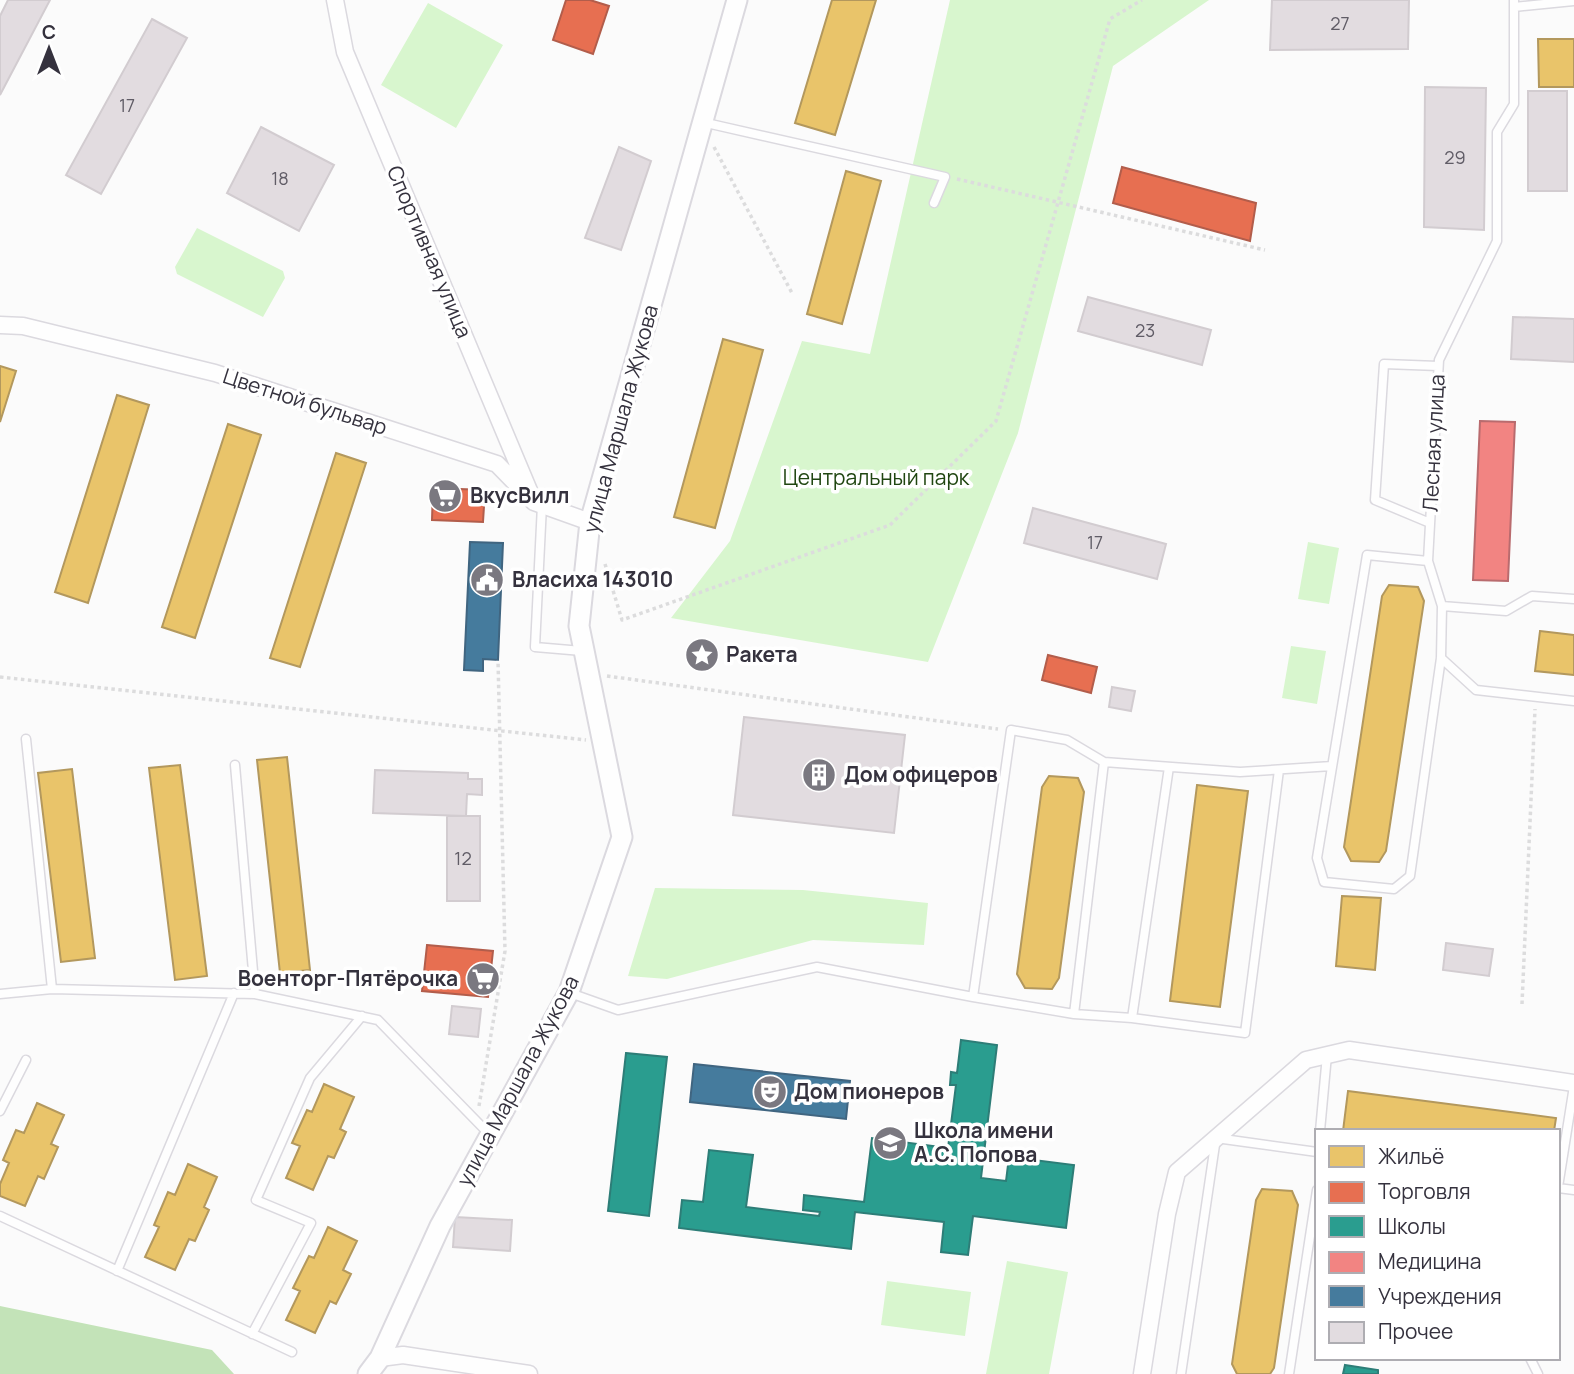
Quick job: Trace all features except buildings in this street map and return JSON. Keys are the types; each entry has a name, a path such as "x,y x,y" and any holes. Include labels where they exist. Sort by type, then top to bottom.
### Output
{"street":[{"name":"Спортивная улица","path":"335,0 345,52 538,503"},
{"name":"улица Маршала Жукова","path":"374,1366 483,1128 569,992 622,837 579,626 590,522 737,0"},
{"name":"Цветной бульвар","path":"0,325 23,326 215,373 496,464 538,503 590,522"},
{"path":"1142,1374 1172,1187 1177,1172 1306,1060 1349,1051 1574,1085"},
{"path":"374,1366 403,1355 529,1374"}],"lane":[{"name":"Лесная улица","path":"1428,561 1438,366 1497,241 1497,132 1514,104 1514,4 1574,1"},
{"path":"702,122 945,177 934,203"},
{"path":"1430,523 1376,500 1384,364 1438,366"},
{"path":"538,503 535,647 584,652"},
{"path":"1367,555 1428,561 1442,606 1441,658 1410,876 1394,888 1324,881 1317,858 1367,555"},
{"path":"1442,606 1506,611 1532,596 1574,599"},
{"path":"1441,658 1476,690 1574,701"},
{"path":"973,996 1011,730 1067,740 1104,762 1240,772 1332,766"},
{"path":"26,738 52,989"},
{"path":"1074,1014 1104,762"},
{"path":"235,765 255,994"},
{"path":"1132,1018 1169,767"},
{"path":"569,992 618,1010 817,967 1074,1014 1132,1018 1245,1033 1279,770"},
{"path":"0,994 52,989 255,994 379,1020 483,1128"},
{"path":"117,1271 234,993"},
{"path":"252,1334 311,1223 256,1200 310,1078 362,1016"},
{"path":"1320,1129 1327,1055"},
{"path":"0,1111 26,1060"},
{"path":"1560,1174 1574,1085"},
{"path":"1181,1374 1216,1138 1315,1152"},
{"path":"1289,1374 1315,1203"},
{"path":"0,1216 292,1352"}],"path":[{"path":"622,620 890,525 996,421 1110,19 1142,0"},
{"path":"714,146 792,293"},
{"path":"945,177 1265,250"},
{"path":"483,1128 505,951 498,660"},
{"path":"589,674 1011,730"},
{"path":"0,677 603,742"},
{"path":"1522,1004 1536,696"}],"green space":[{"name":"Центральный парк","path":"950,0 1209,0 1113,66 1018,433 928,662 671,618 730,541 802,341 870,354"},
{"path":"428,3 503,45 456,128 381,85"},
{"path":"197,228 283,271 285,278 263,317 177,274 175,267"},
{"path":"1308,542 1339,548 1329,604 1298,599"},
{"path":"1291,646 1326,651 1317,704 1282,698"},
{"path":"655,888 803,890 928,903 924,945 813,940 667,979 628,976"},
{"path":"1007,1261 1068,1272 1049,1374 986,1374"},
{"path":"887,1281 971,1292 965,1336 881,1325"},
{"path":"0,1306 212,1350 234,1374 0,1374"}],"place":[{"name":"ВкусВилл","path":"445,496"},
{"name":"Власиха 143010","path":"487,580"},
{"name":"Ракета","path":"702,655"},
{"name":"Дом офицеров","path":"819,775"},
{"name":"Военторг-Пятёрочка","path":"483,979"},
{"name":"Дом пионеров","path":"770,1092"},
{"name":"Школа имени А.С. Попова","path":"890,1143"}]}
